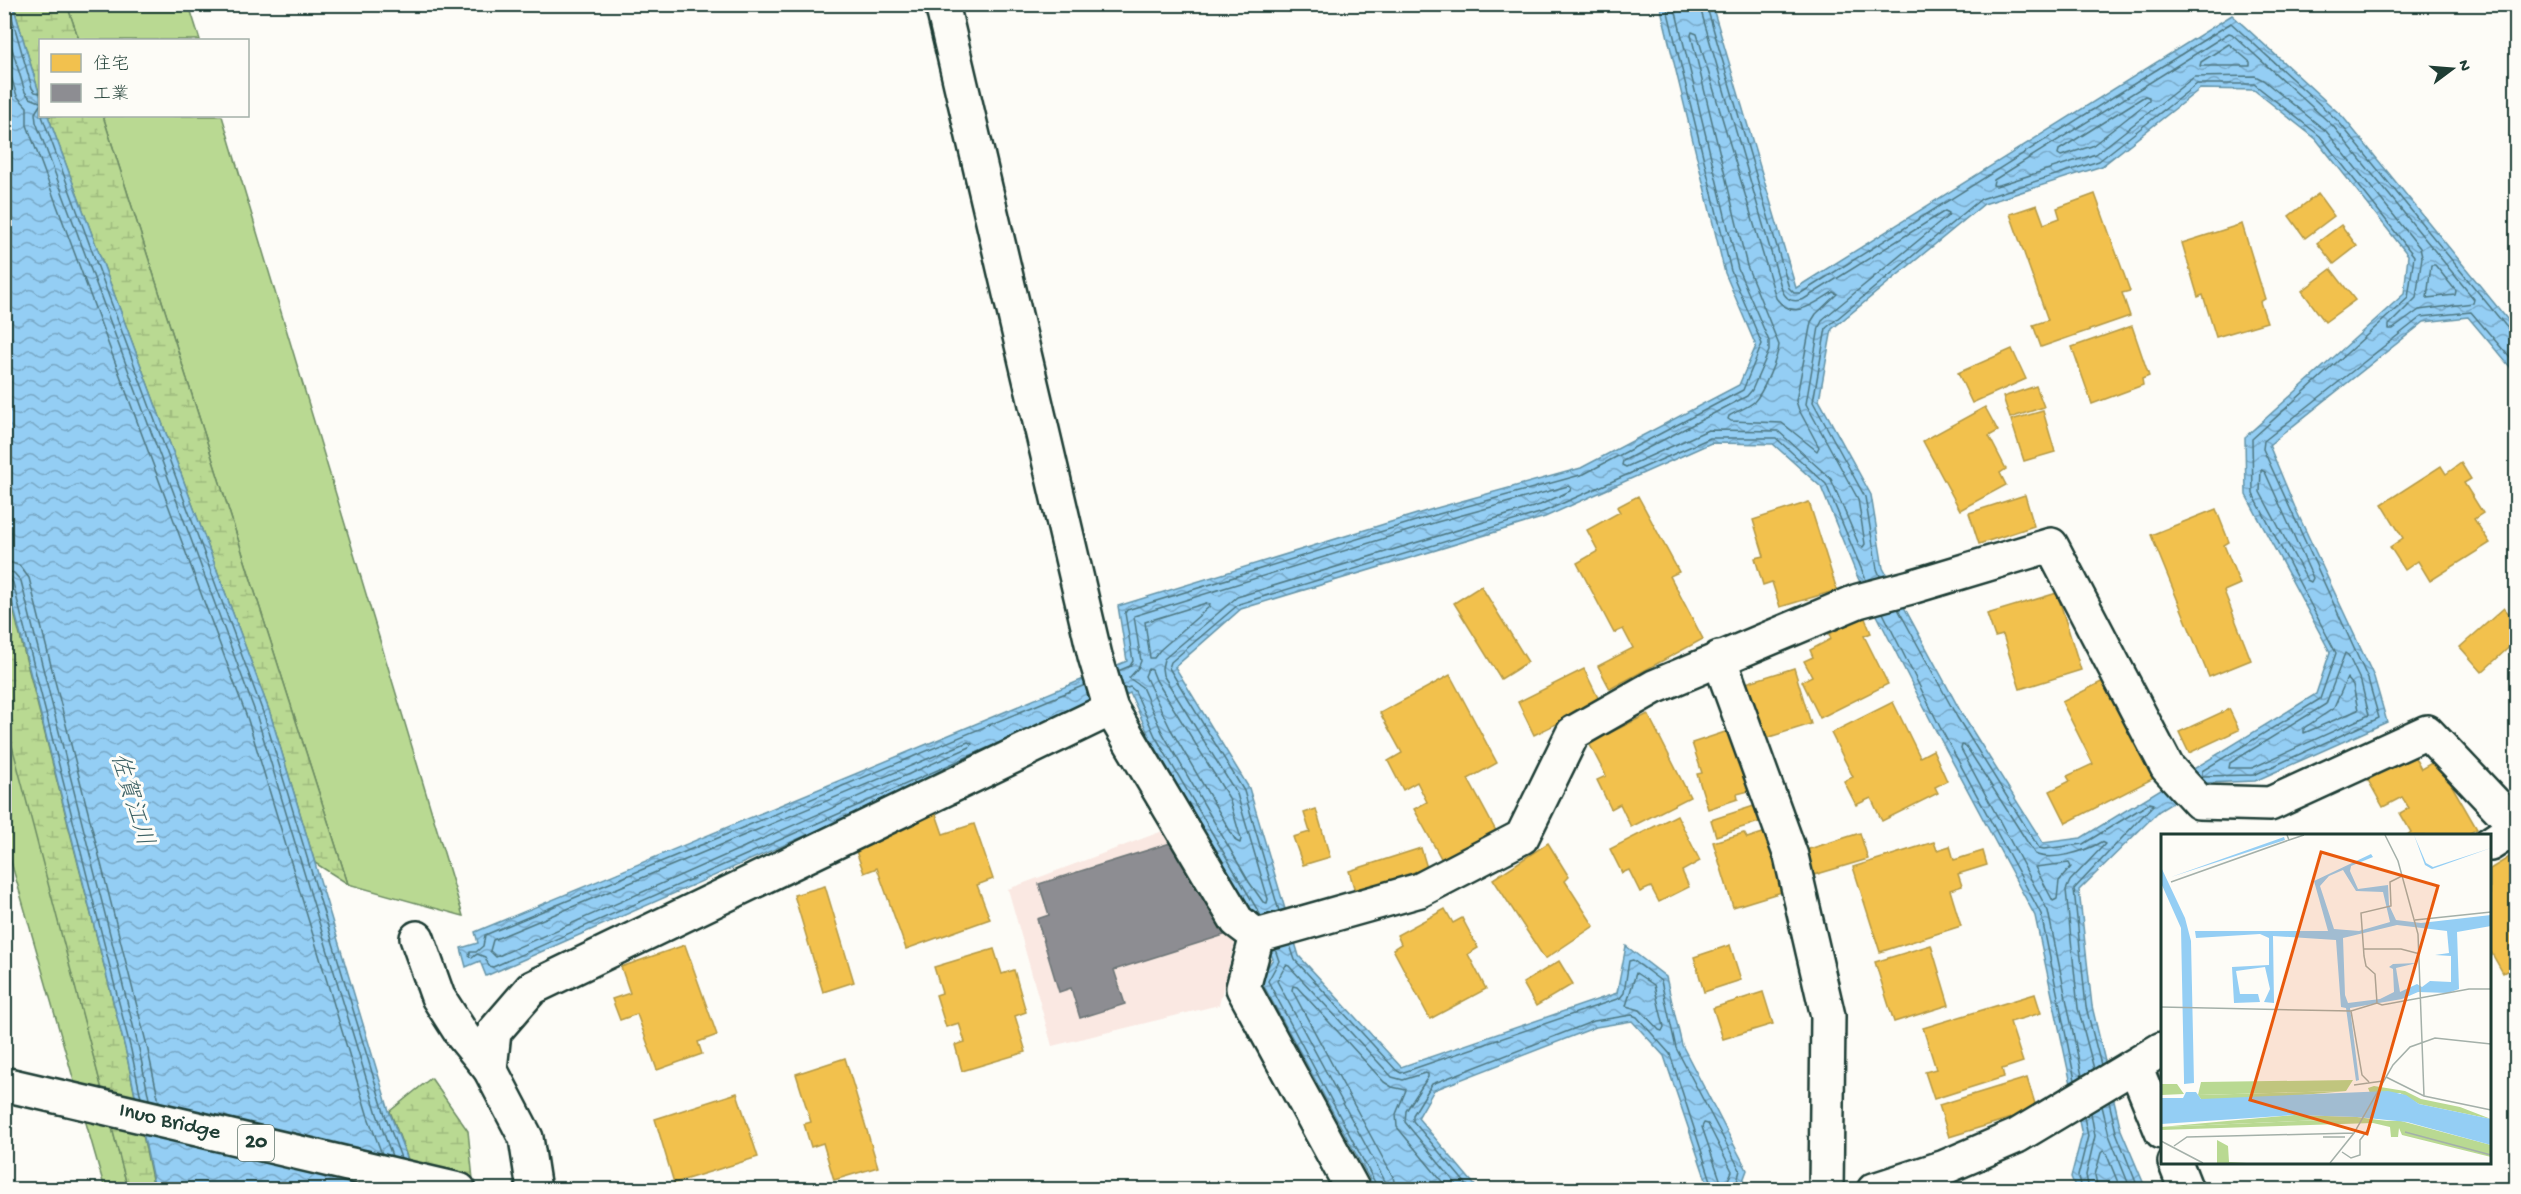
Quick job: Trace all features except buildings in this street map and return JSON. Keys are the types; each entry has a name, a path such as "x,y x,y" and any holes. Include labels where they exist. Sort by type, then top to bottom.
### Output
{"street":[{"path":"942,4 1095,656 1111,709 1237,921 1257,936"},
{"path":"1257,936 1420,890 1522,837 1573,733 1654,687 1858,601 2051,545 2167,767 2199,802 2270,804 2427,732 2517,826 2491,842"},
{"path":"1719,658 1791,856 1828,1016 1826,1190"},
{"path":"490,1069 494,1032 532,988 1111,709"},
{"path":"1257,936 1243,988 1353,1190"},
{"path":"417,938 438,997 463,1036 490,1069 526,1138 534,1190"},
{"path":"1874,1190 1965,1158 2017,1136 2149,1057 2161,1121"},
{"name":"Inuo Bridge","path":"4,1084 459,1190"},
{"path":"2176,1164 2186,1190"}],"shaded area":[{"path":"1176,826 1236,938 1219,1005 1052,1046 1008,889"}],"green space":[{"path":"13,5 67,5 79,39 39,39 39,93"},
{"path":"67,5 189,5 200,39 79,39"},
{"path":"48,117 103,117 348,884 315,863 270,713"},
{"path":"103,117 222,117 463,916 348,884"},
{"path":"4,573 126,1052 154,1189 128,1189 5,719"},
{"path":"4,719 11,738 128,1189 105,1189 5,841"},
{"path":"431,1078 468,1131 474,1189 419,1189 390,1111"}],"water":[{"name":"佐賀江川","path":"4,5 13,5 39,93 39,117 48,117 270,713 389,1111 419,1189 155,1189 126,1052 5,573"},
{"path":"1660,5 1712,5 1796,288 2232,15 2343,117 2516,330 2516,374 2468,317 2424,322 2269,445 2296,510 2374,677 2387,722 2255,781 2205,783 2159,811 2079,890 2092,1006 2121,1130 2146,1189 2076,1189 2071,1177 2082,1135 2035,916 1935,729 1858,578 1821,487 1773,444 1711,443 1545,517 1241,609 1175,667 1249,788 1299,956 1401,1067 1617,993 1626,946 1666,977 1682,1045 1747,1170 1740,1189 1709,1189 1664,1056 1632,1021 1596,1027 1434,1090 1418,1118 1478,1189 1375,1189 1260,979 1273,959 1251,909 1150,738 1130,693 486,976 480,961 466,967 461,948 478,943 475,932 1127,661 1118,606 1433,509 1581,468 1739,385 1756,346 1725,273","holes":["2200,89 2254,90 2316,139 2408,255 2404,294 2245,437 2246,495 2330,652 2316,694 2081,838 2043,843 1962,714 1883,568 1871,495 1819,400 1832,329 1984,204 2102,166"]}]}
